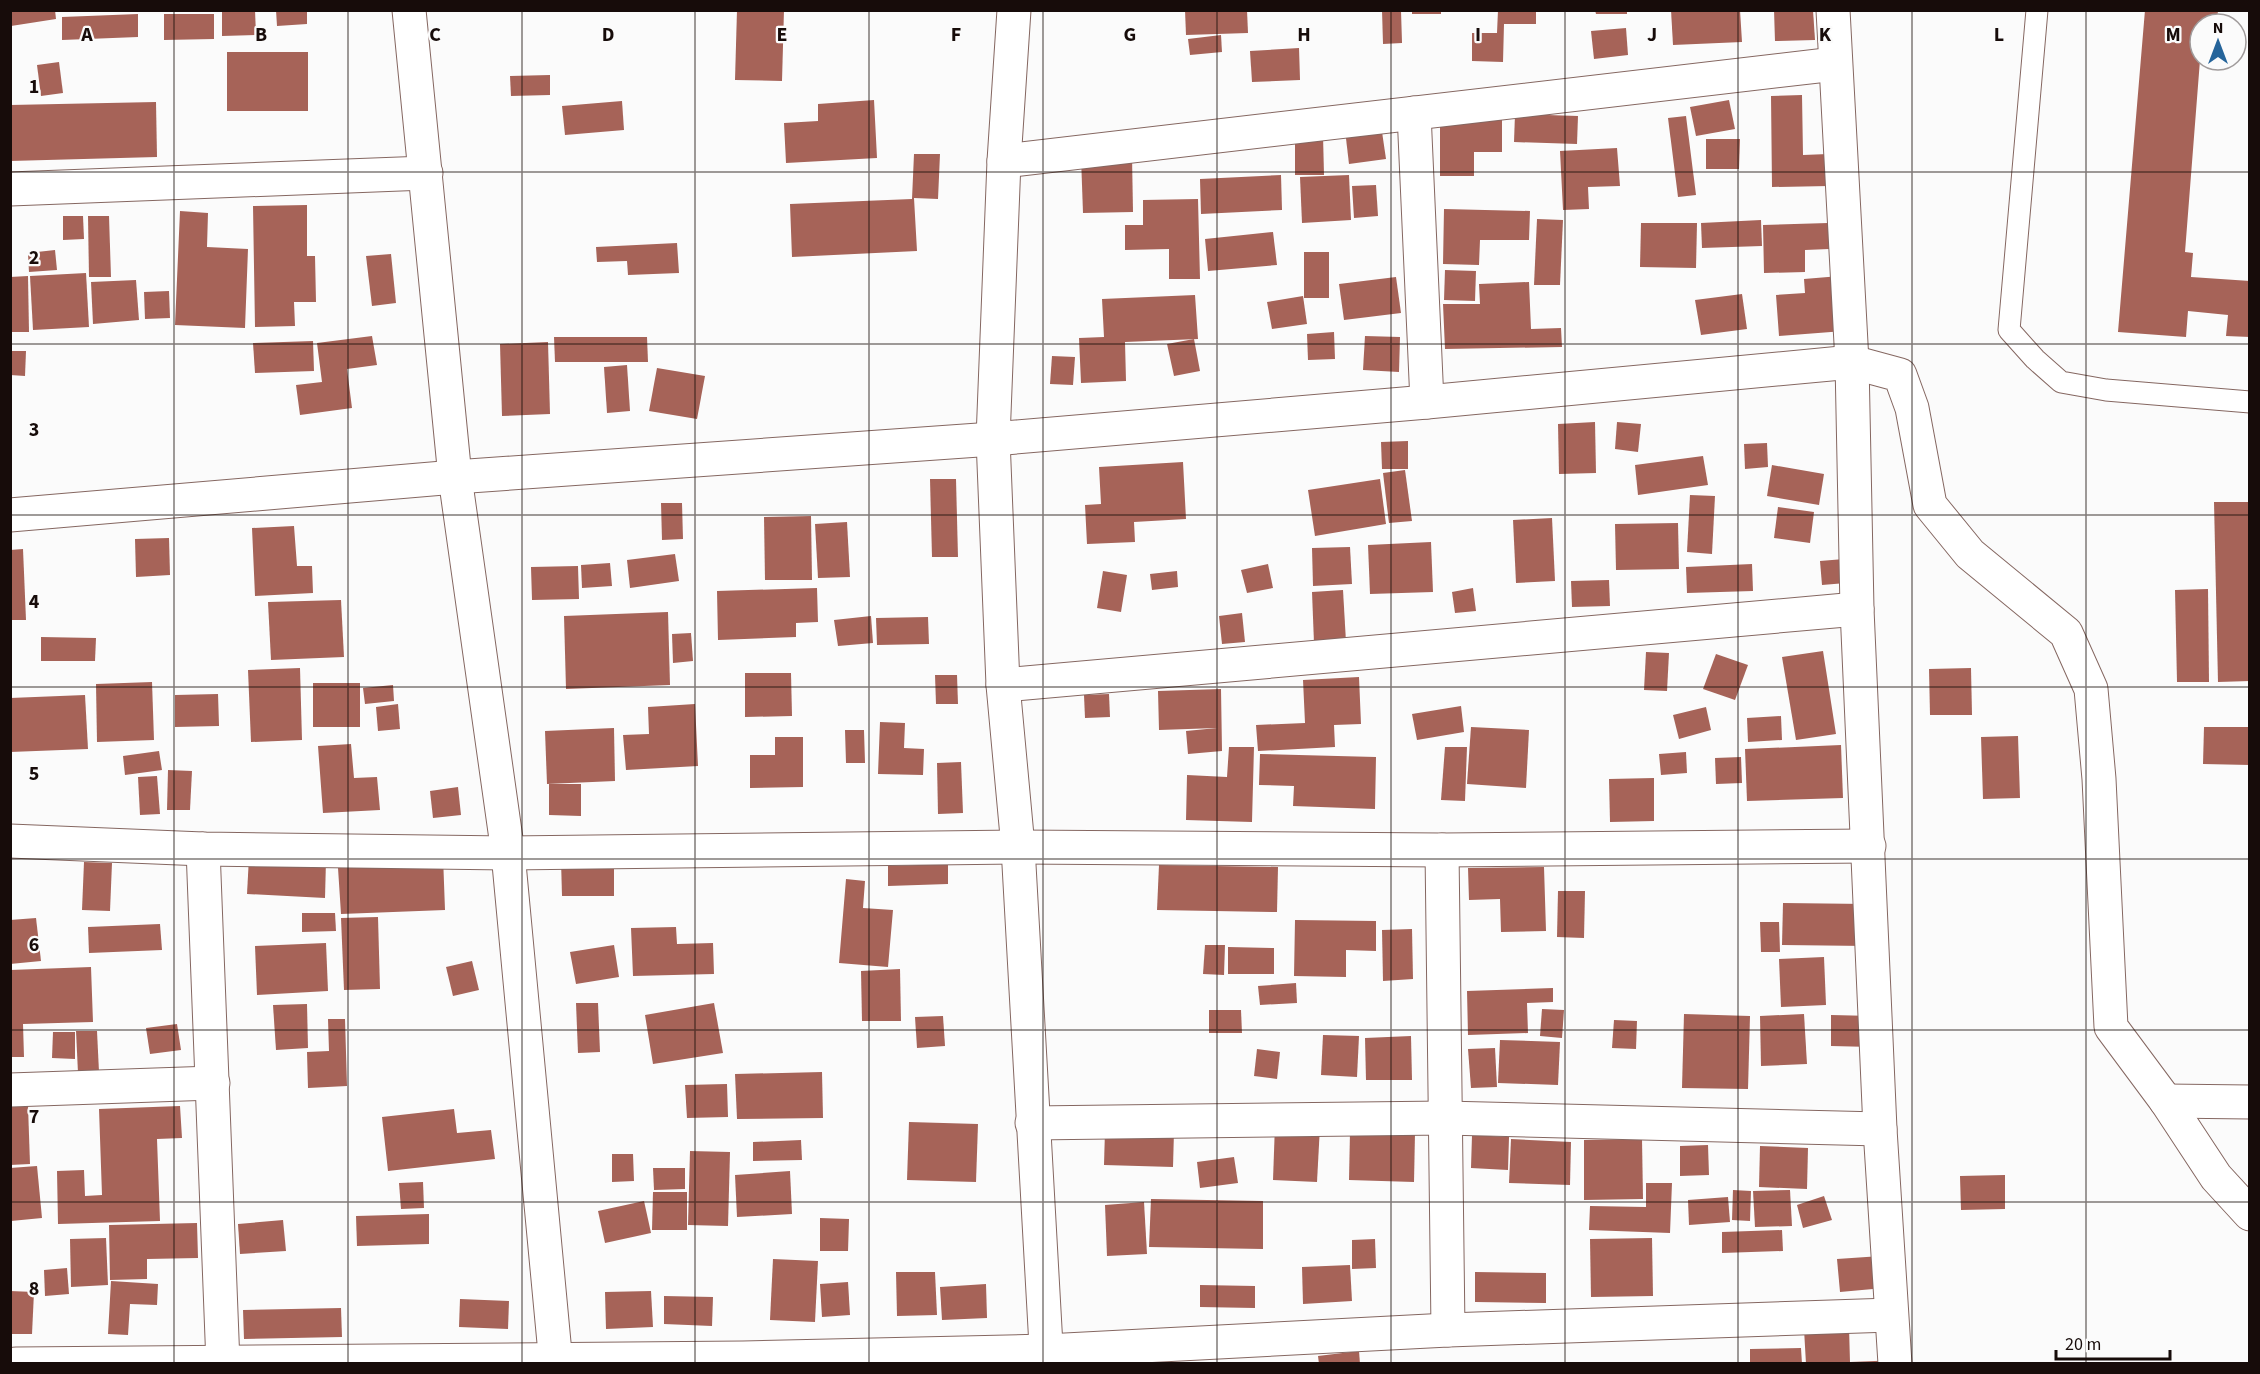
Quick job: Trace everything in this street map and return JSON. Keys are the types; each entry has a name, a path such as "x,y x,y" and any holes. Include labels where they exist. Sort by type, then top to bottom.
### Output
{"street":[{"path":"409,10 455,477 508,853 555,1362"},
{"path":"1014,10 1004,161 993,439 1003,685 1018,847 1046,1357"},
{"path":"1833,10 1852,362 1857,609 1880,1129 1895,1364"},
{"path":"1004,161 1835,64"},
{"path":"1414,113 1427,402"},
{"path":"10,189 426,173"},
{"path":"10,515 455,477 993,439 1427,402 1852,362 1900,375 1912,408 1930,505 1970,554 2066,633 2091,688 2099,779 2111,1027 2166,1101 2216,1177 2250,1214"},
{"path":"1003,685 1857,609"},
{"path":"10,841 203,849 508,853 1018,847 1442,850 1869,846"},
{"path":"203,849 222,1363"},
{"path":"1442,850 1448,1330"},
{"path":"10,1090 213,1083"},
{"path":"2166,1101 2250,1102"},
{"path":"1032,1123 1445,1118 1880,1129"},
{"path":"16,1364 744,1361 1046,1357 1448,1330 1891,1315"}],"lane":[{"path":"2037,10 2010,330 2035,359 2061,382 2106,390 2250,402"}],"building":[{"path":"10,10 55,10 56,19 11,26"},
{"path":"222,10 255,10 256,35 222,36"},
{"path":"276,10 307,10 307,24 277,26"},
{"path":"737,10 784,10 782,81 735,80"},
{"path":"1185,10 1247,10 1248,33 1186,35"},
{"path":"1382,10 1401,10 1402,43 1383,44"},
{"path":"1412,10 1441,10 1441,14 1412,14"},
{"path":"1498,10 1536,10 1536,24 1504,24 1503,62 1472,61 1472,33 1497,33"},
{"path":"1595,10 1627,10 1627,14 1596,14"},
{"path":"1671,10 1740,10 1742,42 1673,45"},
{"path":"1774,10 1813,10 1815,40 1775,41"},
{"path":"2145,10 2218,10 2218,12 2188,12 2188,72 2199,72 2185,252 2193,253 2191,277 2250,281 2250,337 2226,336 2228,315 2188,311 2186,337 2118,332"},
{"path":"138,14 138,37 62,40 62,17"},
{"path":"164,14 214,14 214,39 164,40"},
{"path":"1626,28 1628,55 1594,59 1591,31"},
{"path":"1221,35 1222,52 1190,55 1188,39"},
{"path":"1299,48 1300,80 1252,82 1250,51"},
{"path":"227,52 308,52 308,111 227,111"},
{"path":"59,62 63,93 41,96 37,65"},
{"path":"550,75 550,95 511,96 510,76"},
{"path":"1802,95 1803,155 1828,154 1829,186 1772,187 1771,96"},
{"path":"874,100 877,158 786,163 784,123 818,121 818,104"},
{"path":"1729,100 1735,129 1696,136 1690,107"},
{"path":"622,101 624,130 565,135 562,106"},
{"path":"156,102 157,157 10,161 10,105"},
{"path":"1515,114 1578,116 1577,144 1514,142"},
{"path":"1686,116 1696,195 1678,197 1668,118"},
{"path":"1440,119 1502,119 1502,152 1474,152 1474,176 1440,176"},
{"path":"1381,125 1386,159 1349,164 1345,130"},
{"path":"1295,135 1323,135 1324,175 1295,175"},
{"path":"1706,139 1740,139 1739,169 1706,169"},
{"path":"1617,148 1620,186 1588,187 1589,209 1563,210 1560,151"},
{"path":"914,154 940,154 938,199 914,198 917,251 792,257 790,204 912,199"},
{"path":"1132,156 1133,212 1083,213 1081,157"},
{"path":"1281,175 1282,210 1201,214 1200,179"},
{"path":"1349,175 1351,220 1302,223 1300,177"},
{"path":"1376,185 1378,216 1354,218 1352,186"},
{"path":"1198,199 1200,279 1169,279 1169,249 1125,250 1125,225 1143,225 1143,200"},
{"path":"307,205 307,256 315,256 316,302 294,302 295,326 255,327 253,206"},
{"path":"1444,209 1530,211 1529,240 1480,240 1479,265 1443,264"},
{"path":"180,211 208,213 207,247 248,249 245,328 175,325"},
{"path":"63,216 83,216 84,239 63,240"},
{"path":"88,216 109,216 111,277 89,277"},
{"path":"1537,219 1563,220 1560,285 1534,285"},
{"path":"1761,220 1762,246 1702,248 1701,223"},
{"path":"1641,223 1697,223 1696,268 1640,267"},
{"path":"1828,223 1829,249 1805,250 1805,272 1764,273 1763,225"},
{"path":"1273,232 1277,265 1208,271 1205,239"},
{"path":"677,243 679,273 628,275 627,261 597,262 596,247"},
{"path":"55,250 57,270 29,272 28,253"},
{"path":"1304,252 1329,252 1329,298 1304,298"},
{"path":"391,254 396,303 372,306 366,256"},
{"path":"1445,270 1476,271 1475,301 1444,300"},
{"path":"86,273 89,327 33,330 30,276"},
{"path":"28,276 29,332 10,332 10,277"},
{"path":"1840,276 1844,331 1779,336 1776,295 1805,293 1804,279"},
{"path":"1396,277 1401,313 1344,320 1339,284"},
{"path":"136,280 139,320 93,324 91,282"},
{"path":"1529,282 1531,329 1561,328 1562,347 1445,349 1443,304 1480,304 1479,284"},
{"path":"169,291 170,318 145,319 144,292"},
{"path":"1742,294 1747,329 1701,335 1695,300"},
{"path":"1195,295 1198,339 1125,342 1126,381 1081,383 1079,338 1104,337 1102,299"},
{"path":"1303,296 1307,324 1272,329 1267,302"},
{"path":"1334,332 1335,359 1308,360 1307,334"},
{"path":"372,336 377,365 347,369 352,408 300,415 296,385 322,382 317,343"},
{"path":"1365,336 1400,337 1399,372 1363,370"},
{"path":"554,337 647,337 648,362 555,362"},
{"path":"1194,339 1200,371 1174,376 1167,344"},
{"path":"313,341 314,371 255,373 253,343"},
{"path":"548,342 550,414 502,416 500,344"},
{"path":"10,351 26,351 25,376 10,375"},
{"path":"1052,356 1075,357 1073,385 1050,384"},
{"path":"627,365 630,411 607,413 604,367"},
{"path":"657,368 705,376 697,419 649,411"},
{"path":"1595,422 1596,473 1559,474 1558,424"},
{"path":"1617,422 1641,424 1638,452 1615,449"},
{"path":"1408,441 1408,469 1382,469 1381,442"},
{"path":"1767,443 1768,467 1745,469 1744,444"},
{"path":"1703,456 1708,485 1638,495 1635,465"},
{"path":"1183,462 1186,519 1134,522 1135,542 1087,544 1085,505 1101,504 1099,467"},
{"path":"1772,465 1824,474 1819,505 1767,496"},
{"path":"1405,470 1412,521 1389,523 1383,473"},
{"path":"930,479 956,479 958,557 932,557"},
{"path":"1380,479 1386,524 1315,536 1308,490"},
{"path":"1690,495 1715,496 1712,554 1687,552"},
{"path":"2214,502 2250,502 2250,681 2218,682"},
{"path":"661,503 682,503 683,539 662,540"},
{"path":"1778,507 1814,512 1810,543 1774,538"},
{"path":"811,516 812,580 765,580 764,517"},
{"path":"1552,518 1555,581 1516,583 1513,520"},
{"path":"847,522 850,577 818,578 815,524"},
{"path":"1678,523 1679,569 1616,570 1615,524"},
{"path":"294,526 297,566 312,566 313,593 255,596 252,528"},
{"path":"169,538 170,575 136,577 135,539"},
{"path":"1431,542 1433,592 1370,594 1368,545"},
{"path":"1350,547 1352,584 1313,586 1312,548"},
{"path":"23,549 26,620 10,620 10,550"},
{"path":"675,554 679,581 630,588 627,560"},
{"path":"1844,559 1846,583 1822,585 1820,561"},
{"path":"610,563 612,586 582,588 581,565"},
{"path":"1268,564 1273,588 1247,593 1241,570"},
{"path":"1752,564 1753,591 1687,593 1686,567"},
{"path":"578,566 579,599 532,600 531,567"},
{"path":"1103,571 1127,575 1121,612 1097,608"},
{"path":"1177,571 1178,587 1152,590 1150,574"},
{"path":"1609,580 1610,606 1572,607 1571,581"},
{"path":"817,588 818,622 796,623 796,637 718,640 717,591"},
{"path":"1473,588 1476,611 1455,613 1452,592"},
{"path":"2208,589 2209,682 2177,682 2175,590"},
{"path":"1343,590 1346,642 1314,643 1312,592"},
{"path":"341,600 344,657 271,660 268,602"},
{"path":"668,612 670,685 566,689 564,616"},
{"path":"1242,613 1245,642 1222,644 1219,616"},
{"path":"871,616 873,643 838,646 834,620"},
{"path":"928,617 929,644 877,645 876,618"},
{"path":"691,633 693,661 673,663 672,634"},
{"path":"41,637 96,638 95,661 41,661"},
{"path":"1823,651 1836,734 1796,740 1782,657"},
{"path":"1646,652 1669,653 1667,691 1644,690"},
{"path":"1716,654 1748,665 1735,700 1703,689"},
{"path":"300,668 302,740 251,742 248,670"},
{"path":"1971,668 1972,715 1930,715 1929,669"},
{"path":"745,673 791,673 792,716 745,717"},
{"path":"935,675 957,675 958,704 936,704"},
{"path":"1359,677 1361,724 1334,725 1335,747 1258,751 1256,725 1305,723 1303,680"},
{"path":"152,682 154,740 97,742 96,684"},
{"path":"313,683 360,683 360,727 313,727"},
{"path":"393,685 394,701 365,704 363,688"},
{"path":"1221,689 1222,751 1188,754 1186,731 1217,728 1159,730 1158,691"},
{"path":"218,694 219,726 175,727 175,695"},
{"path":"1109,694 1110,717 1085,718 1084,695"},
{"path":"85,695 88,749 10,752 10,698"},
{"path":"398,704 400,729 378,731 376,707"},
{"path":"695,704 698,766 626,770 623,735 649,734 648,707"},
{"path":"1461,706 1464,732 1417,740 1412,714"},
{"path":"1706,707 1711,730 1679,739 1673,715"},
{"path":"1781,716 1782,740 1748,742 1747,718"},
{"path":"880,722 905,723 904,748 924,749 923,775 878,774"},
{"path":"1471,727 1529,730 1526,788 1467,784"},
{"path":"2204,727 2250,727 2250,765 2203,764"},
{"path":"614,728 615,781 547,784 545,731"},
{"path":"845,730 864,730 865,763 846,763"},
{"path":"2018,736 2020,798 1983,799 1981,737"},
{"path":"775,737 803,737 803,787 750,788 750,755 775,755"},
{"path":"351,744 354,778 377,777 380,810 323,813 318,746"},
{"path":"1841,745 1843,798 1747,801 1745,749"},
{"path":"1229,747 1254,747 1252,822 1186,820 1187,775 1227,777"},
{"path":"1445,747 1467,747 1465,801 1441,800"},
{"path":"159,751 162,770 125,775 123,756"},
{"path":"1686,752 1687,773 1661,775 1659,754"},
{"path":"1260,754 1376,757 1375,809 1293,806 1294,786 1259,785"},
{"path":"1741,757 1742,783 1716,784 1715,758"},
{"path":"961,762 963,813 938,814 937,763"},
{"path":"168,770 192,771 190,810 167,810"},
{"path":"157,776 160,814 140,815 138,777"},
{"path":"1654,778 1654,821 1610,822 1609,779"},
{"path":"549,784 581,784 581,816 549,815"},
{"path":"458,787 461,815 433,818 430,791"},
{"path":"443,856 445,910 341,914 338,868 394,865"},
{"path":"249,857 326,860 325,898 247,894"},
{"path":"561,860 614,860 614,896 562,896"},
{"path":"84,862 112,863 110,911 82,910"},
{"path":"948,864 948,884 888,886 888,866"},
{"path":"1159,865 1278,867 1277,912 1157,910"},
{"path":"1544,867 1546,931 1501,932 1500,899 1469,900 1468,868"},
{"path":"846,879 865,881 863,908 893,910 888,967 839,963"},
{"path":"1558,891 1585,891 1584,938 1557,937"},
{"path":"1783,903 1867,904 1867,946 1782,945"},
{"path":"302,913 335,913 336,931 302,932"},
{"path":"378,917 380,989 344,990 341,918"},
{"path":"36,918 41,961 10,964 10,920"},
{"path":"1295,920 1376,921 1376,951 1346,950 1346,977 1294,976"},
{"path":"1760,922 1779,922 1780,952 1761,952"},
{"path":"160,924 162,950 89,953 88,927"},
{"path":"676,927 677,944 713,943 714,974 633,976 631,928"},
{"path":"1412,929 1413,979 1383,981 1382,930"},
{"path":"326,943 328,991 257,995 255,946"},
{"path":"614,945 619,977 576,984 570,952"},
{"path":"1205,945 1225,945 1224,975 1203,974"},
{"path":"1228,947 1274,948 1274,974 1228,974"},
{"path":"1824,957 1826,1005 1781,1007 1779,959"},
{"path":"472,961 479,990 453,996 446,967"},
{"path":"91,967 93,1022 23,1024 24,1057 10,1057 10,970"},
{"path":"900,969 901,1021 862,1021 861,971"},
{"path":"1296,983 1297,1003 1260,1005 1258,986"},
{"path":"1553,988 1553,1002 1527,1003 1528,1033 1468,1035 1467,991"},
{"path":"576,1003 598,1003 600,1052 578,1053"},
{"path":"714,1003 723,1053 653,1064 645,1015"},
{"path":"307,1004 308,1048 276,1050 273,1005"},
{"path":"1542,1009 1564,1010 1562,1038 1540,1036"},
{"path":"1209,1010 1241,1010 1242,1033 1209,1033"},
{"path":"1684,1014 1750,1016 1748,1089 1682,1088"},
{"path":"1804,1014 1807,1064 1761,1066 1760,1016"},
{"path":"1831,1015 1873,1016 1872,1047 1831,1046"},
{"path":"943,1016 945,1046 917,1048 915,1017"},
{"path":"328,1019 345,1019 347,1086 308,1088 307,1052 329,1051"},
{"path":"1614,1020 1637,1021 1636,1049 1612,1048"},
{"path":"177,1024 181,1050 150,1054 146,1028"},
{"path":"76,1031 97,1031 99,1072 78,1073"},
{"path":"53,1032 75,1032 75,1059 52,1058"},
{"path":"1323,1035 1359,1036 1357,1077 1321,1075"},
{"path":"1411,1036 1412,1080 1366,1080 1365,1038"},
{"path":"1500,1040 1560,1042 1558,1085 1498,1083"},
{"path":"1495,1048 1497,1087 1471,1088 1468,1049"},
{"path":"1257,1049 1280,1052 1277,1079 1254,1076"},
{"path":"822,1072 823,1118 737,1119 735,1074"},
{"path":"727,1084 728,1117 687,1118 685,1085"},
{"path":"28,1106 30,1164 10,1165 10,1107"},
{"path":"180,1106 182,1138 157,1139 160,1221 58,1224 57,1171 84,1170 85,1196 102,1195 99,1109"},
{"path":"454,1109 457,1133 491,1130 495,1159 388,1171 382,1117"},
{"path":"909,1122 978,1124 976,1182 907,1180"},
{"path":"1275,1124 1320,1126 1317,1182 1273,1180"},
{"path":"1105,1130 1174,1131 1173,1167 1104,1165"},
{"path":"1350,1132 1415,1133 1414,1182 1349,1180"},
{"path":"1472,1135 1509,1137 1508,1170 1471,1168"},
{"path":"1511,1139 1571,1142 1570,1185 1509,1183"},
{"path":"1642,1139 1643,1199 1584,1200 1584,1140"},
{"path":"801,1140 802,1160 753,1161 753,1142"},
{"path":"1708,1145 1709,1175 1680,1176 1680,1146"},
{"path":"1760,1146 1808,1148 1807,1189 1759,1187"},
{"path":"690,1151 730,1152 728,1226 688,1225"},
{"path":"612,1154 633,1154 634,1181 612,1182"},
{"path":"1234,1157 1238,1183 1200,1188 1197,1162"},
{"path":"37,1166 42,1218 11,1221 10,1168"},
{"path":"653,1168 685,1168 685,1189 654,1190"},
{"path":"790,1171 792,1214 737,1217 735,1175"},
{"path":"2005,1175 2005,1209 1961,1210 1960,1176"},
{"path":"423,1182 424,1208 401,1209 399,1183"},
{"path":"1646,1183 1672,1183 1670,1233 1589,1230 1590,1206 1646,1207"},
{"path":"1733,1190 1751,1191 1750,1221 1732,1220"},
{"path":"1790,1190 1792,1226 1755,1227 1753,1191"},
{"path":"653,1192 687,1192 687,1230 652,1230"},
{"path":"1824,1196 1832,1220 1803,1228 1797,1205"},
{"path":"1728,1197 1730,1222 1689,1225 1688,1200"},
{"path":"1151,1199 1263,1201 1263,1249 1149,1247"},
{"path":"644,1201 651,1233 605,1243 598,1211"},
{"path":"1144,1202 1147,1254 1107,1256 1105,1205"},
{"path":"429,1214 429,1244 357,1246 356,1216"},
{"path":"820,1218 849,1219 848,1251 820,1251"},
{"path":"283,1220 286,1251 240,1254 238,1224"},
{"path":"197,1223 198,1258 147,1259 147,1279 110,1280 109,1225"},
{"path":"1782,1230 1783,1251 1722,1253 1722,1232"},
{"path":"106,1238 108,1285 71,1287 70,1239"},
{"path":"1652,1238 1653,1296 1591,1297 1590,1239"},
{"path":"1375,1239 1376,1268 1352,1269 1352,1240"},
{"path":"1881,1256 1884,1288 1840,1292 1837,1259"},
{"path":"773,1259 818,1261 815,1322 770,1320"},
{"path":"1350,1265 1352,1301 1303,1304 1302,1267"},
{"path":"67,1268 69,1294 45,1296 44,1270"},
{"path":"896,1272 935,1272 937,1315 897,1316"},
{"path":"1475,1272 1546,1273 1546,1303 1475,1302"},
{"path":"111,1281 158,1284 157,1305 130,1304 128,1335 108,1334"},
{"path":"848,1282 850,1315 822,1317 820,1284"},
{"path":"986,1284 987,1318 942,1320 940,1287"},
{"path":"1200,1285 1255,1286 1255,1308 1200,1307"},
{"path":"10,1291 34,1292 32,1334 10,1334"},
{"path":"651,1291 653,1327 606,1329 605,1292"},
{"path":"664,1296 713,1297 712,1326 664,1324"},
{"path":"460,1299 509,1301 508,1329 459,1327"},
{"path":"341,1308 342,1337 244,1339 243,1310"},
{"path":"1849,1327 1850,1362 1899,1360 1899,1364 1806,1364 1804,1329"},
{"path":"1801,1348 1802,1364 1750,1364 1750,1349"},
{"path":"1359,1351 1360,1364 1319,1364 1318,1356"}]}
